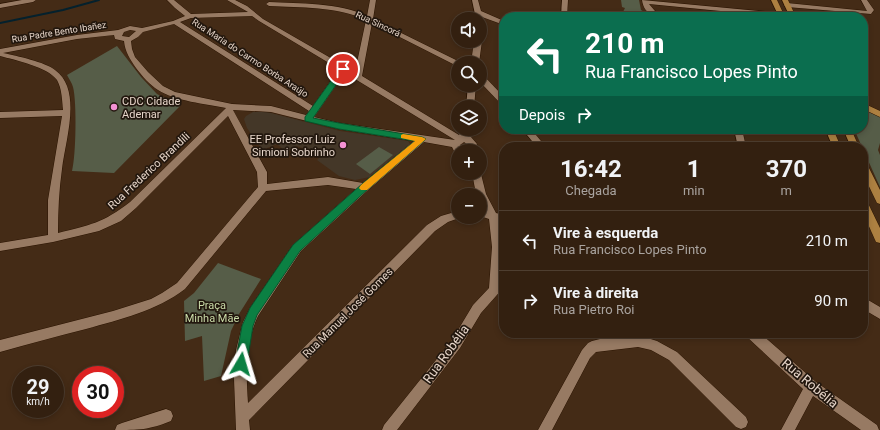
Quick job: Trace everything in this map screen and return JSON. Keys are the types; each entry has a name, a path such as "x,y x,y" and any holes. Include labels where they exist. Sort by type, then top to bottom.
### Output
{"main road":[{"path":"774,0 780,12"},
{"path":"786,3 790,12"},
{"path":"868,108 880,114"},
{"path":"868,175 880,200"},
{"path":"868,213 880,239"}],"street":[{"path":"0,6 31,0"},
{"path":"170,0 190,16"},
{"path":"230,0 245,7 254,14"},
{"path":"358,76 373,0"},
{"path":"475,0 478,12"},
{"path":"564,12 565,0"},
{"path":"817,0 821,9"},
{"path":"864,0 871,10 870,13 868,13"},
{"path":"650,12 646,8 645,1 747,12"},
{"path":"786,3 821,9 858,12"},
{"name":"Rua Sincorá","path":"266,10 335,9 356,13 451,60"},
{"path":"120,32 118,37 127,39 134,37 140,31 175,22 190,16 254,14 266,10 343,69 358,76 447,130 458,144"},
{"path":"487,18 499,22"},
{"name":"Rua Maria do Carmo Borba Araújo","path":"175,22 314,111"},
{"name":"Rua Padre Bento Ibañez","path":"0,51 77,37 120,32 131,28 138,28 140,31"},
{"path":"127,39 128,49 132,57 145,74 160,88 173,94 230,108 271,109 339,126 451,144"},
{"path":"0,54 27,61 52,71 60,79 65,91 67,113 53,200 53,238"},
{"path":"308,119 343,69"},
{"path":"487,84 499,97"},
{"path":"0,346 112,316 153,303 166,297 181,286 263,188 264,180 262,172 230,108"},
{"name":"Rua Frederico Brandili","path":"0,247 53,238 99,227 117,218 138,200 230,108"},
{"path":"0,124 4,115 67,113"},
{"path":"530,134 538,142"},
{"path":"243,424 240,379 242,350 247,326 254,312 297,248 365,187 422,139"},
{"path":"478,180 483,198 493,216 498,244 497,270 494,291"},
{"path":"263,188 328,181 365,187"},
{"path":"487,214 499,218"},
{"name":"Rua Manuel José Gomes","path":"243,424 432,228 445,219 451,217"},
{"name":"Rua Robélia","path":"389,430 456,344 477,309 499,285"},
{"path":"868,306 880,314"},
{"name":"Rua Robélia","path":"757,338 811,387 872,430"},
{"path":"545,430 586,354 592,347 604,344 638,341 653,345 673,356 741,422"},
{"path":"788,430 811,387"},
{"path":"122,430 166,416"}],"shaded area":[{"name":"EE Professor Luiz Simioni Sobrinho","path":"253,112 267,112 340,131 408,141 410,144 406,149 370,177 355,180 339,176 317,160 323,154 296,146 287,153 277,144 262,150 247,128 244,119"}],"green space":[{"path":"621,0 639,0 641,10 644,12 623,12 625,8 622,7"},
{"path":"117,46 141,77 157,94 180,106 114,173 72,171 75,142 75,104 73,87 67,75"},
{"path":"868,110 880,115 880,143 878,150 880,155 880,187 868,160 868,142 860,142 856,134 868,134"},
{"path":"379,147 393,155 370,174 356,164"},
{"name":"Praça Minha Mãe","path":"218,263 261,279 239,314 231,331 221,376 204,381 202,336 185,341 184,301 194,293"}],"waterway":[{"path":"0,23 63,10 99,0"}],"slow traffic":[{"path":"364,188 422,139 403,137"}],"place":[{"name":"CDC Cidade Ademar","path":"114,107"},
{"name":"EE Professor Luiz Simioni Sobrinho","path":"343,145"}],"route":[{"path":"241,364 247,326 254,312 297,248 312,233 422,139 339,126 308,119 343,69"}]}
